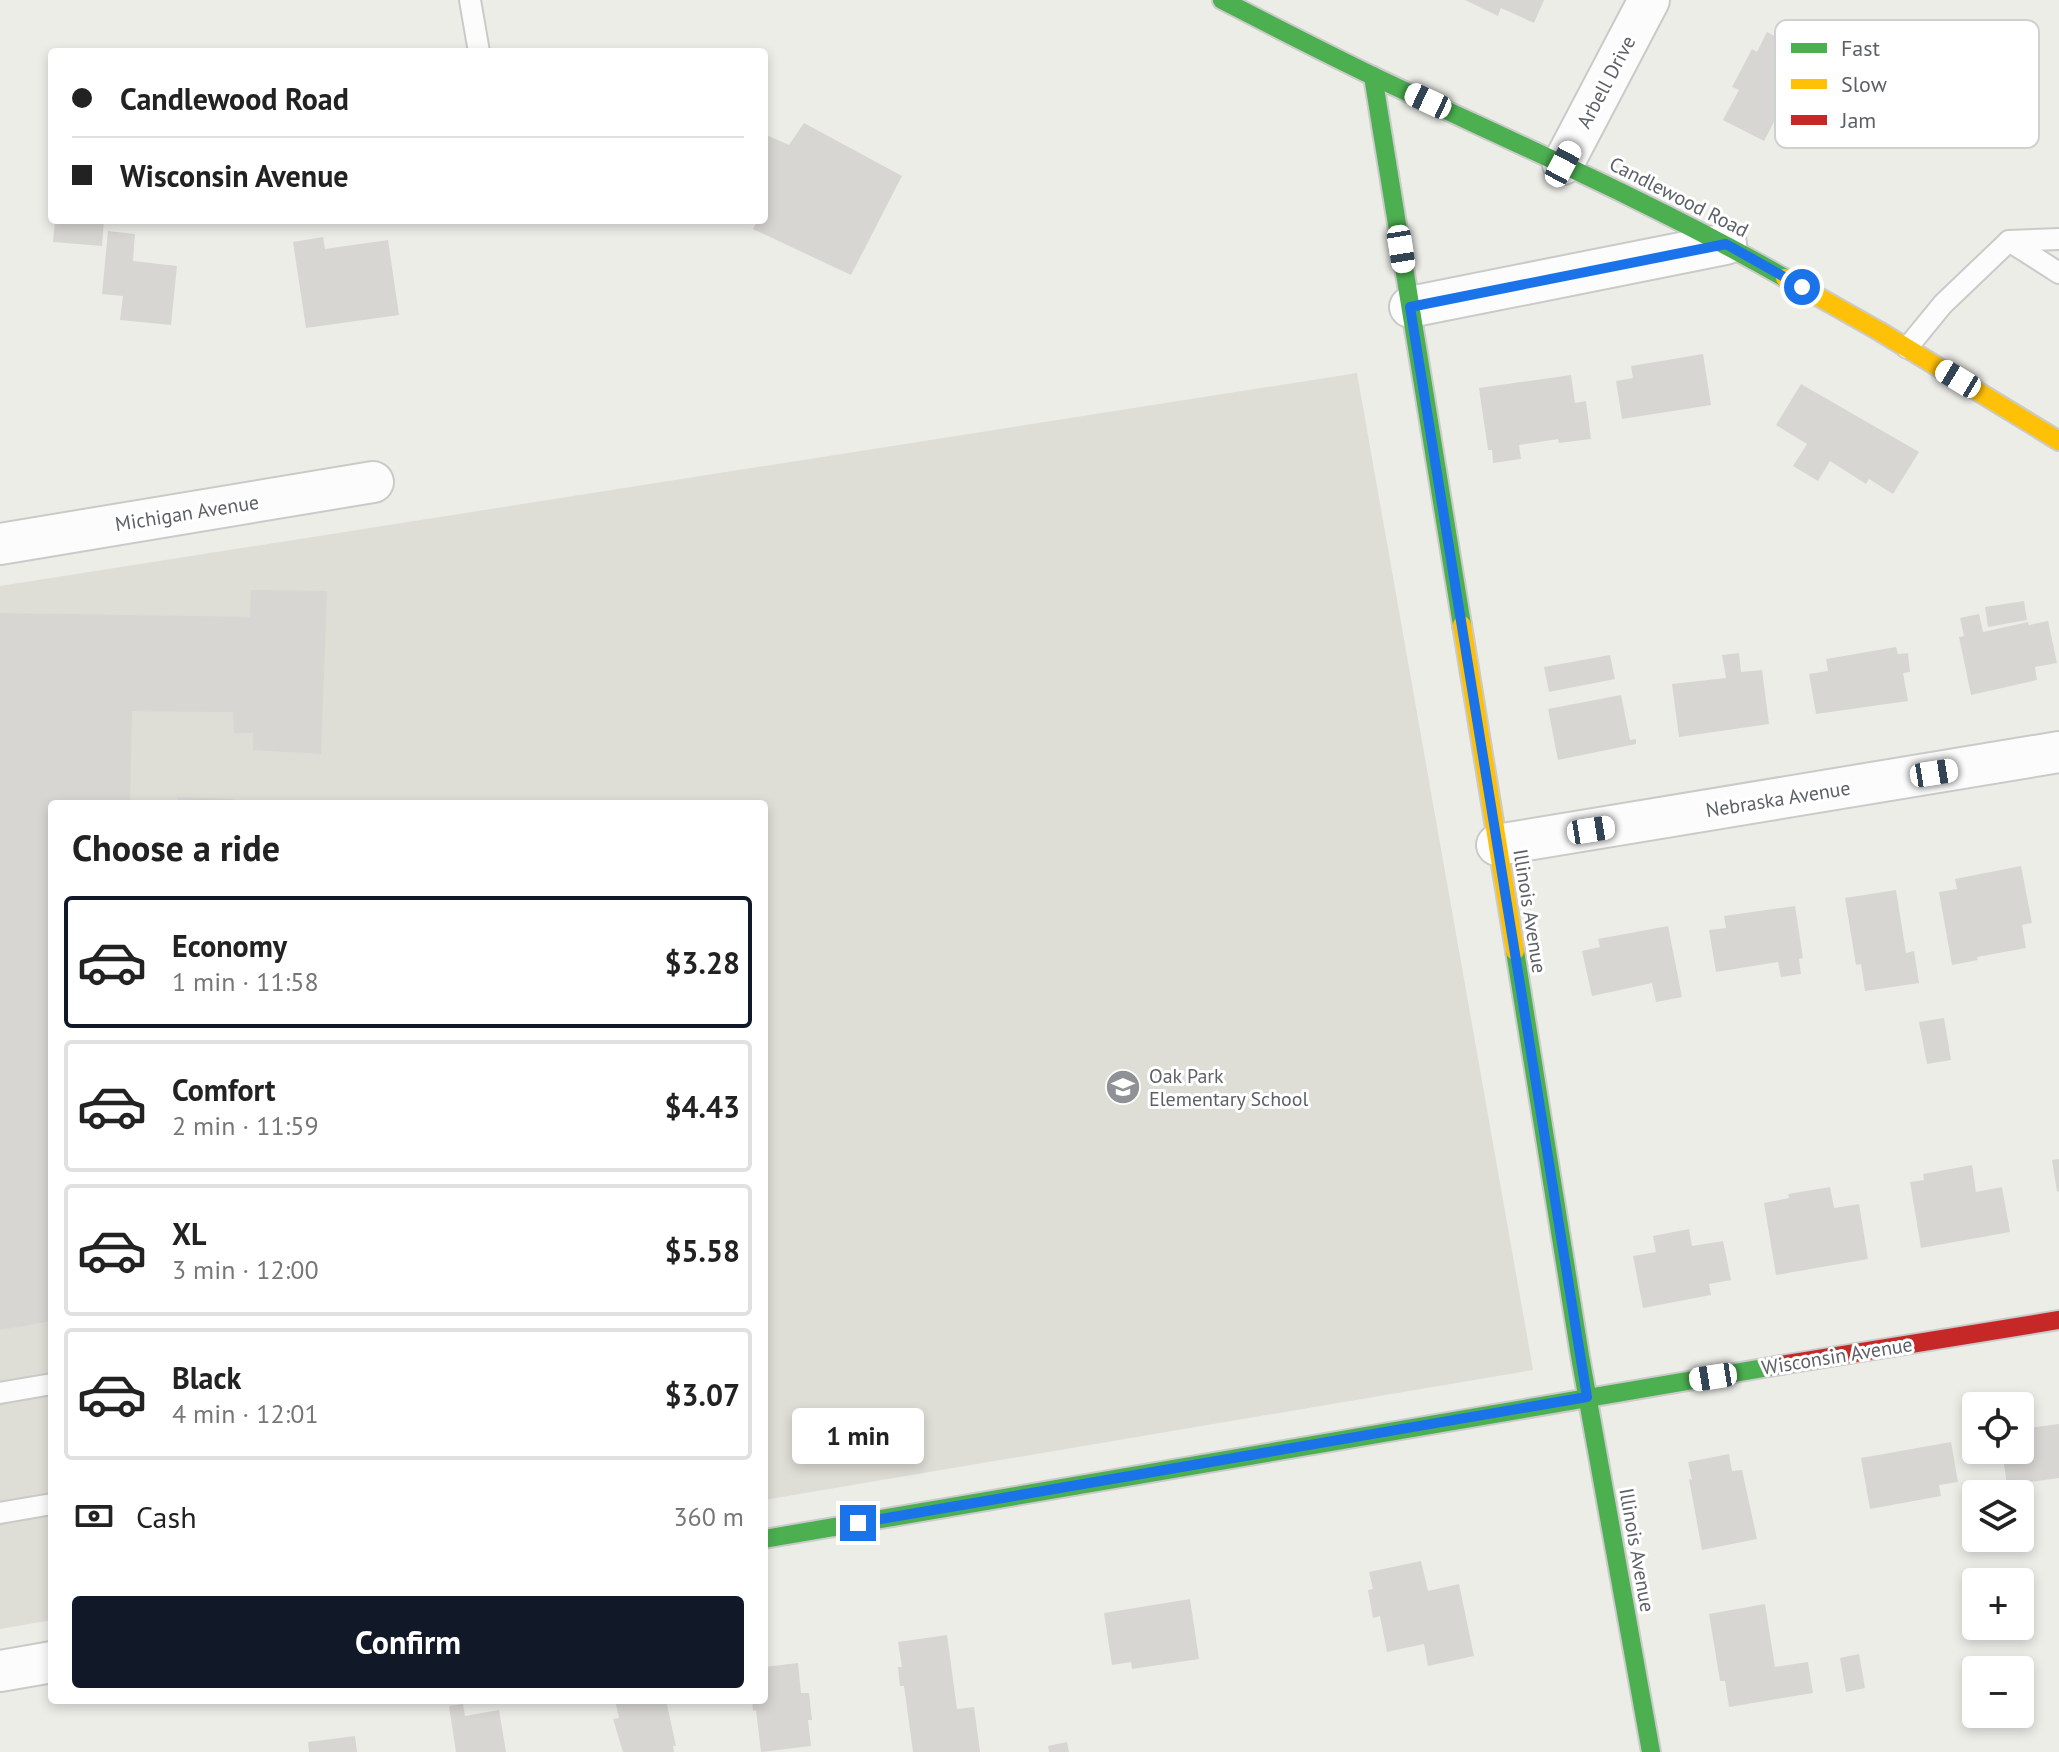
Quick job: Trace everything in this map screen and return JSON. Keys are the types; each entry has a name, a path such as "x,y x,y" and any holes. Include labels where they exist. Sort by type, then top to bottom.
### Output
{"street":[{"name":"Candlewood Road","path":"1222,0 1373,76 1726,244 1907,348 2059,441"},
{"name":"Arbell Drive","path":"1563,164 1649,0"},
{"name":"Illinois Avenue","path":"1373,76 1587,1397 1651,1752"},
{"path":"1410,307 1726,244"},
{"name":"Michigan Avenue","path":"0,544 373,482"},
{"name":"Nebraska Avenue","path":"1497,845 2059,752"},
{"name":"Wisconsin Avenue","path":"768,1538 1587,1397 2059,1320"},
{"path":"0,1671 48,1663"}],"lane":[{"path":"470,0 478,48"},
{"path":"1907,348 1943,304 2009,241 2059,239"},
{"path":"2009,241 2059,273"},
{"path":"0,1393 48,1385"},
{"path":"0,1513 48,1505"}],"shaded area":[{"name":"Oak Park Elementary School","path":"1357,373 1533,1370 768,1499 768,800 48,800 48,1621 0,1629 0,586"}],"building":[{"path":"1465,0 1544,0 1534,23 1501,8 1498,16"},
{"path":"1767,32 1775,36 1775,120 1764,141 1723,120 1739,90 1732,87 1752,49 1757,52"},
{"path":"804,123 902,176 851,275 753,229 756,224 768,224 768,136 789,145"},
{"path":"55,224 104,224 102,246 53,242"},
{"path":"108,231 135,234 133,261 177,266 171,325 120,320 123,296 102,294"},
{"path":"323,237 325,249 388,240 399,315 306,328 293,242"},
{"path":"1703,354 1711,405 1622,419 1616,381 1633,378 1631,366"},
{"path":"1571,375 1575,403 1586,401 1591,439 1559,443 1558,439 1519,445 1521,459 1493,463 1492,450 1488,450 1479,388"},
{"path":"1801,384 1919,452 1893,494 1869,479 1866,484 1830,461 1818,481 1793,466 1807,444 1776,425"},
{"path":"251,590 327,591 321,754 253,750 253,733 234,733 233,712 132,711 130,800 48,800 48,1322 0,1330 0,613 250,617"},
{"path":"2024,601 2027,620 1988,627 1985,607"},
{"path":"1979,614 1983,632 2048,621 2057,663 2035,667 2037,680 1971,695 1959,637 1964,636 1960,618"},
{"path":"1896,647 1898,654 1908,653 1910,672 1903,673 1908,701 1816,714 1809,674 1828,671 1826,659"},
{"path":"1739,653 1741,672 1762,670 1769,724 1679,737 1672,684 1726,678 1722,655"},
{"path":"1610,655 1615,679 1549,692 1544,667"},
{"path":"1621,695 1630,740 1636,739 1636,744 1558,760 1548,709"},
{"path":"178,797 233,799 233,800 178,800"},
{"path":"2021,866 2032,923 2022,925 2026,948 1952,965 1939,892 1957,889 1955,879"},
{"path":"1896,890 1906,953 1914,951 1919,983 1865,991 1861,964 1856,965 1845,898"},
{"path":"1795,906 1803,958 1799,959 1801,974 1781,977 1778,962 1716,972 1709,930 1726,928 1724,916"},
{"path":"1668,926 1682,997 1656,1002 1652,983 1592,996 1582,951 1600,947 1598,939"},
{"path":"1944,1018 1951,1060 1927,1064 1919,1022"},
{"path":"2059,1159 2059,1191 2057,1192 2052,1160"},
{"path":"1972,1165 1976,1192 2002,1187 2010,1232 1921,1248 1910,1182 1924,1180 1923,1174"},
{"path":"1830,1187 1834,1208 1859,1204 1868,1259 1776,1275 1764,1203 1789,1198 1788,1194"},
{"path":"1689,1229 1692,1246 1723,1241 1731,1280 1709,1284 1711,1295 1643,1308 1633,1256 1656,1252 1653,1236"},
{"path":"2059,1424 2059,1478 2034,1481 2006,1480 2004,1464 2034,1464 2034,1427"},
{"path":"1951,1442 1958,1482 1939,1485 1941,1496 1870,1509 1861,1458"},
{"path":"1729,1454 1732,1471 1742,1470 1757,1539 1702,1550 1688,1462"},
{"path":"1421,1561 1428,1591 1459,1584 1474,1656 1428,1666 1424,1644 1387,1652 1380,1616 1373,1618 1368,1590 1373,1589 1369,1572"},
{"path":"1190,1599 1199,1659 1132,1669 1131,1662 1112,1665 1104,1613"},
{"path":"1765,1604 1775,1667 1808,1662 1813,1693 1729,1707 1725,1681 1720,1681 1709,1614"},
{"path":"947,1635 957,1709 974,1707 980,1752 913,1752 904,1686 900,1686 898,1667 902,1667 898,1642"},
{"path":"1859,1654 1865,1688 1846,1692 1840,1658"},
{"path":"798,1663 801,1693 809,1693 811,1746 761,1752 756,1710 753,1711 752,1704 768,1704 768,1667"},
{"path":"463,1704 465,1716 499,1710 506,1752 456,1752 449,1706"},
{"path":"616,1704 667,1704 676,1746 673,1746 674,1752 623,1752 613,1719 619,1718"},
{"path":"355,1736 357,1752 309,1752 308,1742"},
{"path":"1067,1742 1069,1752 1049,1752 1048,1746"}],"traffic: fast":[{"path":"1222,0 1375,77 1633,198 1785,278"},
{"path":"1373,76 1462,625"},
{"path":"1515,951 1580,1356 1651,1752"},
{"path":"768,1538 1781,1365"}],"traffic: slow":[{"path":"1785,278 1879,331 2059,441"},
{"path":"1462,625 1515,951"}],"traffic: jam":[{"path":"1781,1365 2059,1320"}],"place":[{"name":"Oak Park Elementary School","path":"1123,1087"}],"route":[{"path":"858,1523 1587,1397 1410,307 1726,244 1802,287"}]}
